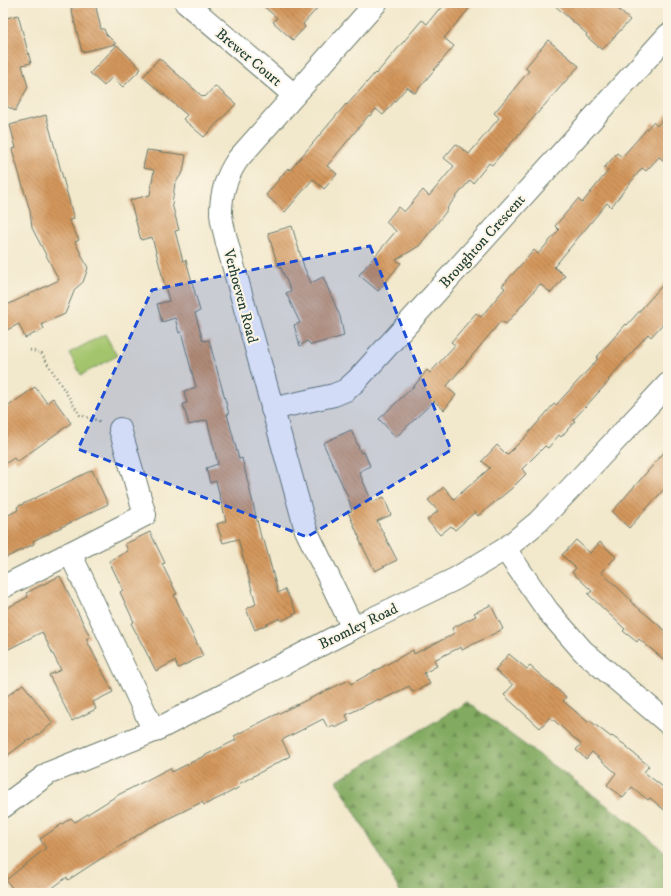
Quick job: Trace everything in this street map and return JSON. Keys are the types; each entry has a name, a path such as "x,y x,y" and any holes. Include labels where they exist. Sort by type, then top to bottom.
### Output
{"street":[{"name":"Brewer Court","path":"186,3 294,95"},
{"name":"Verhoeven Road","path":"353,628 306,530 227,243 221,212 225,185 229,172 238,159 376,3"},
{"name":"Broughton Crescent","path":"272,409 334,395 346,390 357,380 668,35"},
{"name":"Bromley Road","path":"3,806 49,773 154,731 353,628 455,580 506,549 538,522 668,384"},
{"path":"3,587 144,515 120,429"},
{"path":"506,549 548,611 583,651 668,723"},
{"path":"70,553 154,731"}],"path":[{"path":"30,350 41,353 80,415 105,424 109,427 120,429"}],"highlighted area":[{"path":"370,246 451,450 307,537 78,449 152,290"}],"green space":[{"path":"105,334 117,356 81,375 69,353"},
{"path":"467,702 632,824 668,854 668,893 401,893 337,781"}],"building":[{"path":"95,3 101,29 104,29 106,34 116,44 82,52 71,8"},
{"path":"260,3 322,3 303,24 305,27 293,40 273,22 277,18"},
{"path":"446,3 474,3 444,38 454,46 415,93 407,87 383,115 376,109 370,116 369,115 327,166 337,174 324,189 313,179 285,212 266,195 288,168 290,170 346,104 347,105 375,73 376,74 422,20 427,24"},
{"path":"552,3 611,3 630,20 602,50 586,36 587,34"},
{"path":"18,15 31,63 22,65 28,87 15,111 3,104 3,19"},
{"path":"548,40 579,66 492,165 489,163 473,183 470,180 419,246 396,260 401,263 378,291 359,275 396,231 386,222 398,207 404,212 423,190 429,196 454,166 444,158 456,144 469,154 499,118 494,113 529,71 525,68"},
{"path":"117,45 141,69 123,87 112,77 104,86 90,73"},
{"path":"159,58 203,97 205,97 215,86 236,104 204,137 183,119 187,115 143,77"},
{"path":"668,113 668,164 659,157 646,171 642,168 611,207 607,203 554,267 565,276 551,293 540,284 506,324 501,321 446,387 456,395 444,410 434,401 396,437 379,419 415,385 427,370 430,373 455,345 451,342 476,313 481,317 505,288 502,286 534,250 538,254 559,230 555,226 578,199 582,203 608,171 604,168 617,153 622,157 653,122 657,126"},
{"path":"46,115 74,219 69,220 79,240 75,242 88,268 83,282 75,289 65,314 42,324 44,329 25,338 19,324 3,332 3,307 59,280 32,228 30,211 12,149 16,148 10,125"},
{"path":"147,150 186,155 183,172 175,183 172,204 179,230 175,231 183,261 186,260 200,311 195,313 203,341 209,340 229,414 227,414 239,459 242,458 262,541 264,540 278,593 285,589 297,613 281,621 280,618 255,630 246,609 256,604 238,539 223,543 217,524 226,521 216,481 210,483 206,468 218,464 207,420 189,425 183,404 187,403 184,391 196,387 181,332 179,333 175,318 162,322 157,304 169,301 152,237 141,240 130,200 150,195 154,170 143,168"},
{"path":"292,226 304,267 311,283 323,277 340,316 344,336 311,345 307,341 300,346 294,325 300,323 286,293 291,291 280,266 278,266 268,233"},
{"path":"668,279 668,318 651,337 648,334 608,380 609,381 573,420 575,421 561,437 559,435 548,448 545,446 522,469 526,474 511,489 478,516 475,512 455,530 451,526 440,535 427,520 438,511 428,500 444,487 454,499 490,468 482,461 497,445 507,455 554,404 556,405 598,359 596,358 626,324 627,325"},
{"path":"35,387 47,403 53,398 71,423 17,462 14,458 3,465 3,410"},
{"path":"351,430 361,453 364,452 370,466 359,472 372,502 384,497 391,515 377,521 397,560 375,571 359,539 348,512 352,511 348,497 323,443"},
{"path":"668,448 668,485 629,528 612,512"},
{"path":"92,470 108,504 33,541 34,544 3,559 3,518 18,510 17,507"},
{"path":"150,532 165,563 162,564 177,594 174,595 203,656 178,668 175,661 156,671 131,623 134,622 120,592 123,590 109,561 128,551 125,544"},
{"path":"576,540 590,553 600,542 616,557 601,572 631,600 630,601 668,633 668,663 639,639 637,642 623,631 625,629 588,594 592,591 572,572 576,568 562,555"},
{"path":"60,576 90,637 86,639 113,692 93,702 96,709 72,721 49,675 61,670 42,632 3,652 3,610 28,597 26,593"},
{"path":"491,605 503,629 462,650 461,647 434,660 437,666 424,673 430,684 413,692 409,686 380,701 379,699 346,715 349,721 335,728 334,725 328,728 323,719 282,740 290,756 239,784 240,787 223,796 204,805 202,802 147,829 68,880 67,877 46,893 16,893 6,880 46,848 40,839 71,818 75,822 118,795 170,768 172,772 236,740 234,736 271,717 349,680 351,684 413,650 414,654 448,637 454,633 452,628 476,616 474,613"},
{"path":"509,654 527,669 530,666 566,697 563,701 588,722 589,720 611,737 612,736 628,747 627,748 649,766 644,772 668,791 668,813 650,798 648,800 632,787 623,798 607,785 616,773 592,752 586,759 576,750 581,744 550,717 540,728 504,695 513,685 495,670"},
{"path":"23,684 53,723 3,759 3,699"}]}
